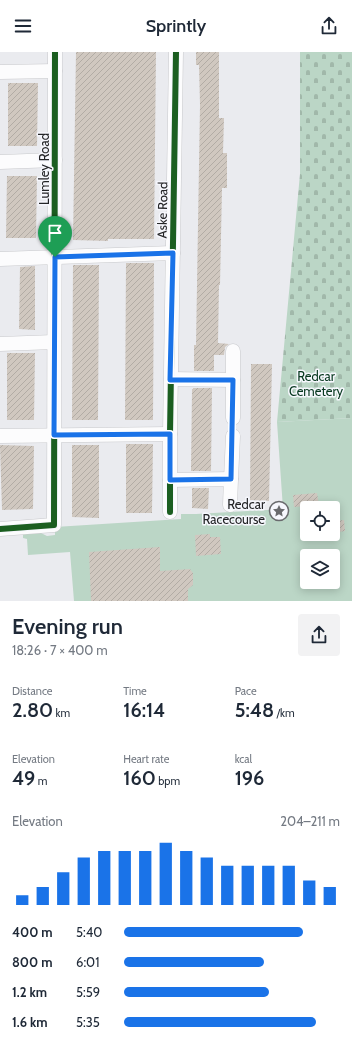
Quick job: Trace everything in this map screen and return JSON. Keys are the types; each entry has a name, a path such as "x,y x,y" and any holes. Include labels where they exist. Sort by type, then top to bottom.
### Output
{"street":[{"name":"Lumley Road","path":"0,529 54,525 56,52"},
{"name":"Aske Road","path":"170,512 170,380 176,52"},
{"path":"0,72 55,71"},
{"path":"0,162 55,160"},
{"path":"0,259 173,253"},
{"path":"0,344 54,342"},
{"path":"233,418 234,351"},
{"path":"170,380 233,380"},
{"path":"0,436 170,434"},
{"path":"230,505 233,436"},
{"path":"170,480 231,479"}],"green space":[{"name":"Redcar Cemetery","path":"300,52 352,52 352,418 277,422 300,174"},
{"name":"Redcar Racecourse","path":"352,418 352,601 74,601 70,552 28,555 27,539 23,538 23,530 35,530 47,536 55,535 55,527 181,519 181,514 283,509 277,422"}],"building":[{"path":"76,52 156,52 154,239 108,239 108,241 73,240"},
{"path":"196,52 219,52 219,118 224,118 223,153 227,153 227,188 222,188 218,343 229,344 225,347 224,355 214,355 214,371 194,371 194,345 196,345 200,105 199,65 196,65"},
{"path":"8,83 38,83 37,146 8,146"},
{"path":"7,176 37,176 36,238 6,238"},
{"path":"126,263 154,263 153,420 125,420"},
{"path":"73,265 99,265 98,420 72,420"},
{"path":"35,266 35,330 19,329 20,267"},
{"path":"7,353 35,353 34,420 7,420"},
{"path":"251,364 272,364 269,501 250,500"},
{"path":"193,388 212,388 211,471 191,471"},
{"path":"126,444 153,444 152,513 126,513"},
{"path":"0,445 34,446 33,509 2,510"},
{"path":"72,445 99,445 99,518 72,517"},
{"path":"192,488 209,488 208,509 192,508"},
{"path":"317,493 318,501 300,501 300,507 294,507 293,495"},
{"path":"340,520 344,520 345,531 340,532"},
{"path":"210,534 210,537 220,537 221,554 196,556 195,535"},
{"path":"160,547 160,571 190,569 193,573 193,585 188,589 188,601 91,601 89,552"}],"cycle path":[{"path":"0,529 54,525 55,52"},
{"path":"170,512 176,52"}],"place":[{"name":"Redcar Racecourse","path":"279,511"}],"route":[{"path":"173,253 170,380 233,380 231,479 170,480 170,434 54,435 55,257 173,253"}]}
